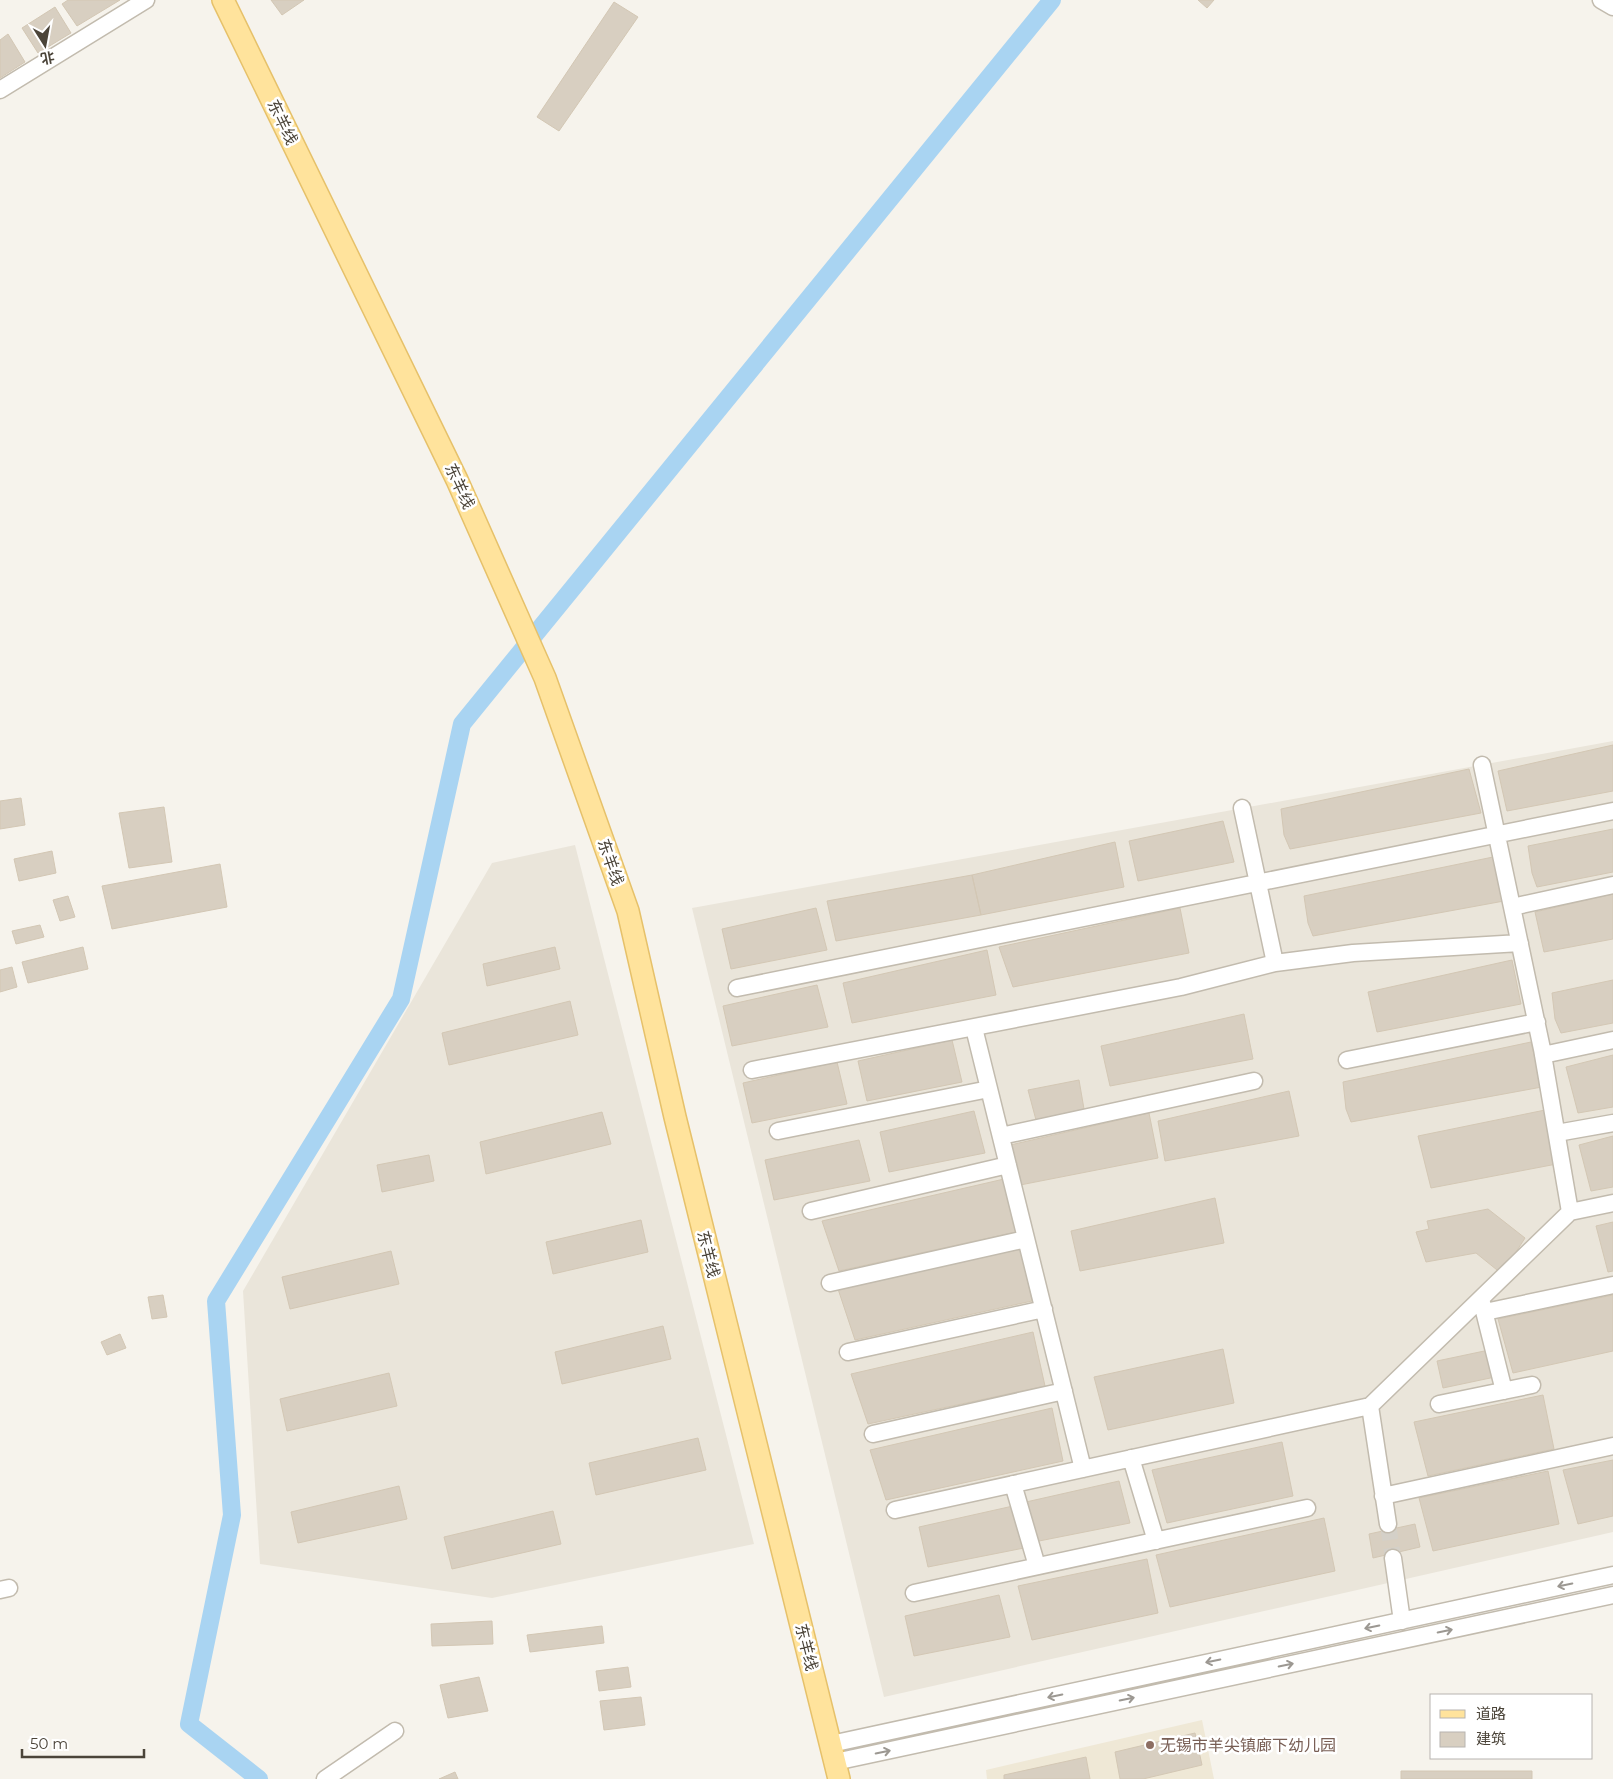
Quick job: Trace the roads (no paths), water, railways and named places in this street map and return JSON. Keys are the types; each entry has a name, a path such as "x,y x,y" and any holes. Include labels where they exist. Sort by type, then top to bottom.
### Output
{"main road":[{"name":"东羊线","path":"223,0 457,480 545,678 628,911 675,1117 835,1762"}],"street":[{"path":"0,90 146,0"},
{"path":"1601,0 1613,7"},
{"path":"1482,765 1537,1022 1570,1212"},
{"path":"1242,808 1275,963"},
{"path":"737,988 1613,812"},
{"path":"1512,907 1613,885"},
{"path":"752,1070 1181,988 1275,963 1353,953 1520,943"},
{"path":"1347,1060 1537,1022"},
{"path":"974,1028 1083,1469"},
{"path":"1543,1055 1613,1040"},
{"path":"1001,1136 1254,1081"},
{"path":"778,1131 989,1089"},
{"path":"1557,1133 1613,1122"},
{"path":"811,1211 1008,1165"},
{"path":"895,1510 1370,1406 1483,1305 1570,1212 1613,1203"},
{"path":"830,1283 1026,1239"},
{"path":"1483,1305 1613,1285"},
{"path":"1483,1305 1504,1390"},
{"path":"848,1352 1044,1309"},
{"path":"1439,1404 1532,1385"},
{"path":"873,1434 1064,1392"},
{"path":"1370,1406 1388,1524"},
{"path":"1383,1496 1613,1446"},
{"path":"1132,1458 1156,1541"},
{"path":"1013,1484 1037,1566"},
{"path":"914,1593 1306,1508"},
{"path":"1393,1558 1402,1620"},
{"path":"835,1762 1402,1620 1613,1575"},
{"path":"835,1762 1613,1595"},
{"path":"325,1779 395,1731"}],"waterway":[{"path":"259,1779 189,1724 232,1515 216,1301 401,999 462,724 1052,0"}],"tunnel":[{"path":"1388,1524 1393,1558"}],"place":[{"name":"无锡市羊尖镇廊下幼儿园","path":"1150,1745"}]}
